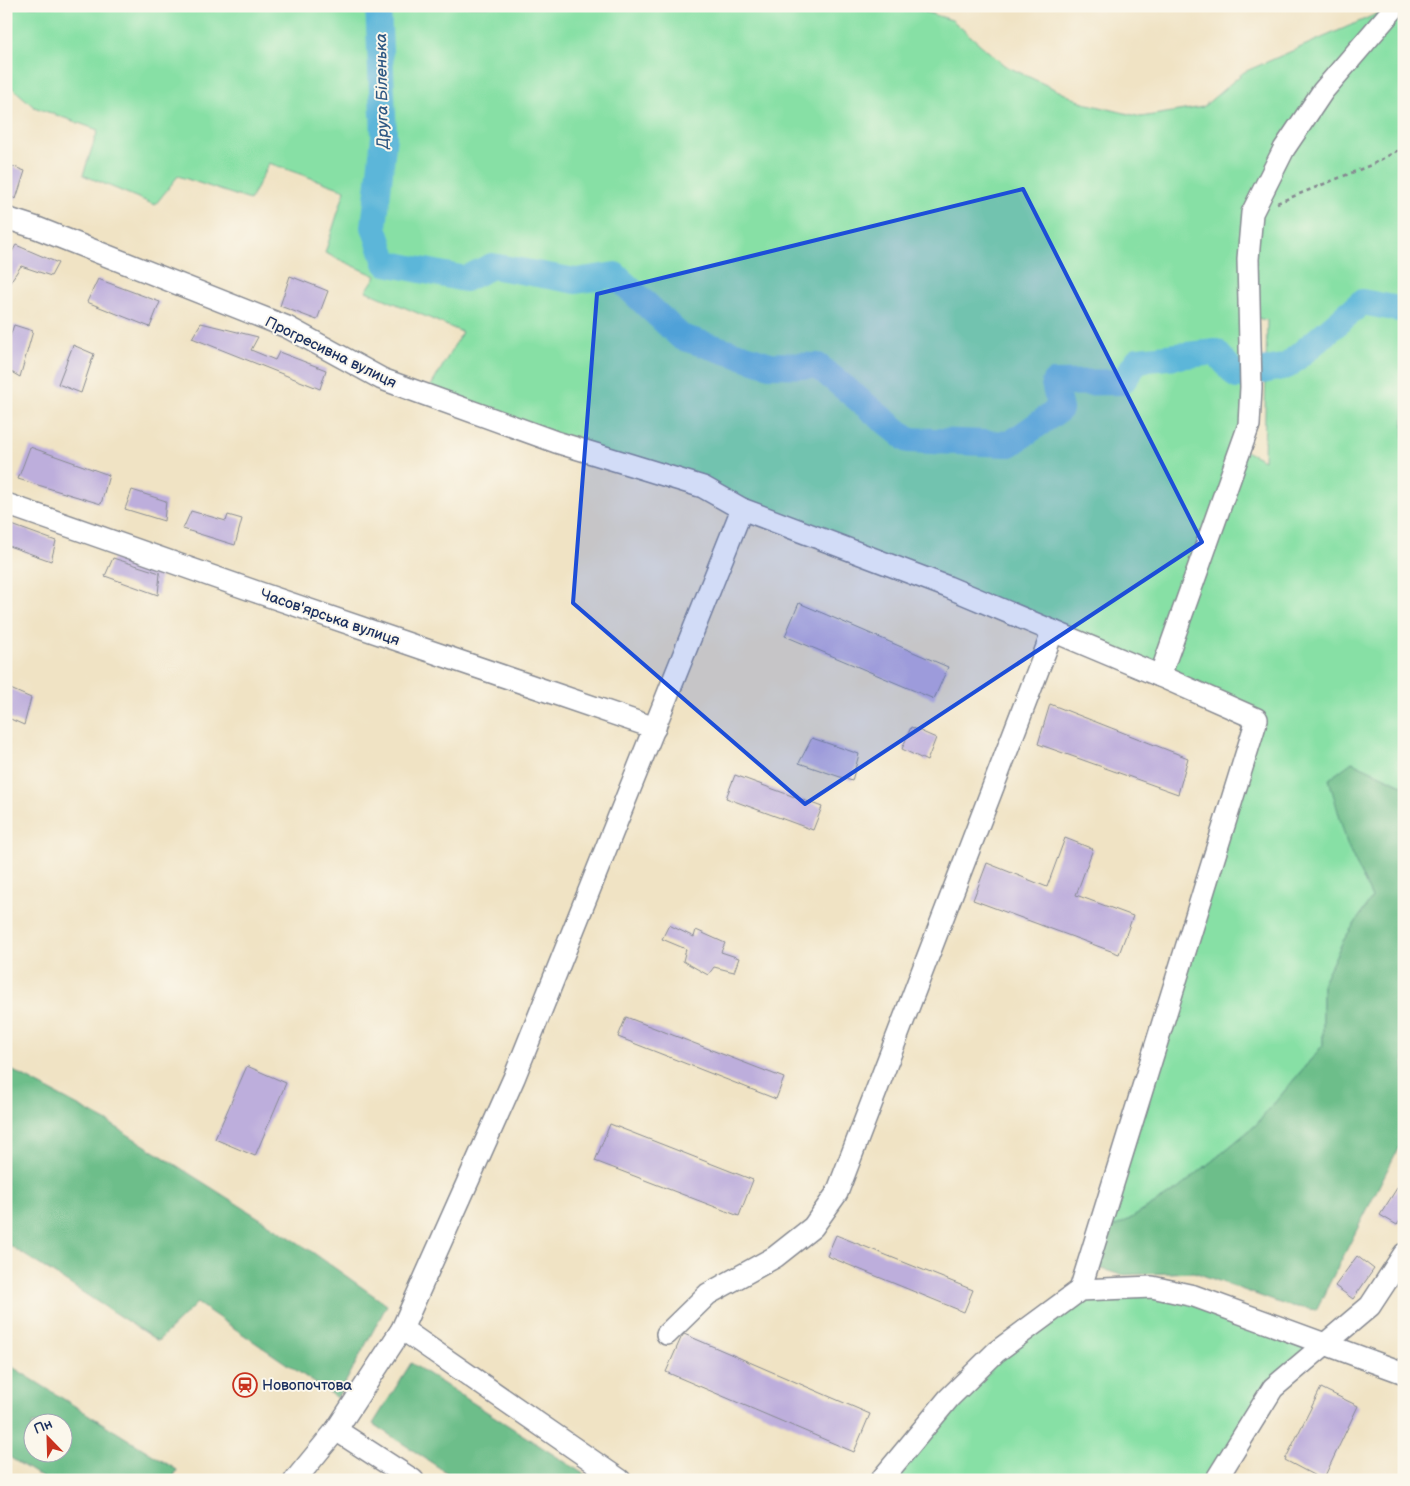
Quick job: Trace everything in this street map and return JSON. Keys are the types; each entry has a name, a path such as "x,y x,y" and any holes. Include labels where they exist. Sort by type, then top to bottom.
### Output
{"street":[{"path":"1160,676 1249,425 1251,387 1248,259 1252,212 1284,149 1324,92 1396,6"},
{"name":"Прогресивна вулиця","path":"6,218 36,228 287,328 382,379 556,442 703,487 742,509 948,587 1160,676 1257,720 1080,1290"},
{"name":"Часов'ярська вулиця","path":"6,504 655,728"},
{"path":"295,1480 336,1430 402,1329 514,1078 742,509"},
{"path":"667,1334 708,1294 774,1257 813,1227 837,1194 1053,631"},
{"path":"1216,1480 1273,1388 1370,1306 1404,1254"},
{"path":"881,1480 950,1398 996,1352 1080,1290 1152,1287 1194,1296 1404,1373"},
{"path":"402,1329 620,1480"},
{"path":"336,1430 413,1480"}],"path":[{"path":"1252,212 1363,169 1404,147"}],"highlighted area":[{"path":"1023,189 1202,542 805,804 573,603 597,294"}],"green space":[{"path":"6,6 905,6 952,20 1004,65 1084,103 1141,117 1203,107 1244,72 1395,6 1404,6 1404,786 1352,762 1347,844 1372,898 1343,941 1323,982 1323,1045 1256,1125 1178,1189 1130,1219 1100,1234 1257,719 948,587 426,395 462,332 366,291 376,276 325,253 345,190 269,163 250,200 178,176 155,205 83,175 98,130 34,107 6,82","holes":["1250,317 1267,320 1264,460 1241,449"]},
{"path":"1352,762 1404,786 1404,1137 1316,1310 1285,1305 1194,1272 1121,1275 1093,1266 1100,1234 1130,1219 1178,1189 1256,1125 1323,1045 1323,982 1343,941 1372,898 1347,844 1329,779"},
{"path":"6,1067 108,1122 308,1249 387,1305 337,1398 197,1303 158,1341 6,1243"},
{"path":"1152,1287 1327,1344 1273,1388 1216,1480 881,1480 949,1398 1080,1290"},
{"path":"6,1363 177,1470 172,1480 46,1480 6,1455"},
{"path":"411,1363 593,1480 458,1480 373,1424"}],"building":[{"path":"6,164 25,171 16,199 6,195"},
{"path":"16,245 58,263 51,276 21,266 6,288 6,255 10,255"},
{"path":"290,276 328,291 317,320 280,306"},
{"path":"98,279 160,302 150,327 87,302"},
{"path":"201,323 258,337 251,350 275,360 279,352 326,370 320,389 192,338"},
{"path":"14,325 33,331 20,377 6,369 6,347"},
{"path":"73,345 94,354 81,393 58,384"},
{"path":"30,447 109,475 101,504 18,479"},
{"path":"132,490 166,501 164,521 125,509"},
{"path":"191,511 226,521 228,515 242,519 235,545 183,529"},
{"path":"12,525 56,541 51,561 6,545"},
{"path":"113,558 160,573 158,595 105,576"},
{"path":"799,603 948,667 934,699 785,636"},
{"path":"6,687 31,698 24,725 6,717"},
{"path":"1050,704 1188,758 1178,794 1038,744"},
{"path":"911,727 936,738 927,761 902,749"},
{"path":"812,738 859,754 852,781 799,763"},
{"path":"735,775 822,807 813,830 726,798"},
{"path":"1065,838 1093,849 1076,895 1133,916 1119,954 973,900 987,863 1047,887"},
{"path":"669,925 694,937 696,930 725,943 721,952 739,958 734,972 714,967 708,975 683,961 686,949 662,939"},
{"path":"626,1017 784,1078 776,1099 618,1037"},
{"path":"247,1066 286,1083 255,1156 215,1139"},
{"path":"610,1124 753,1180 739,1216 595,1161"},
{"path":"1404,1177 1404,1215 1397,1225 1380,1215"},
{"path":"836,1235 973,1290 964,1312 827,1256"},
{"path":"1357,1256 1374,1269 1353,1299 1335,1286"},
{"path":"684,1334 870,1414 854,1452 666,1372"},
{"path":"1321,1388 1358,1406 1323,1480 1285,1460"}],"waterway":[{"name":"Друга Біленька","path":"378,6 384,136 374,227 386,263 465,279 492,266 576,281 615,275 681,337 770,365 818,366 908,440 1010,444 1060,409 1054,383 1122,382 1138,360 1216,352 1237,376 1287,366 1362,302 1404,310"}],"place":[{"name":"Новопочтова","path":"245,1385"}]}
